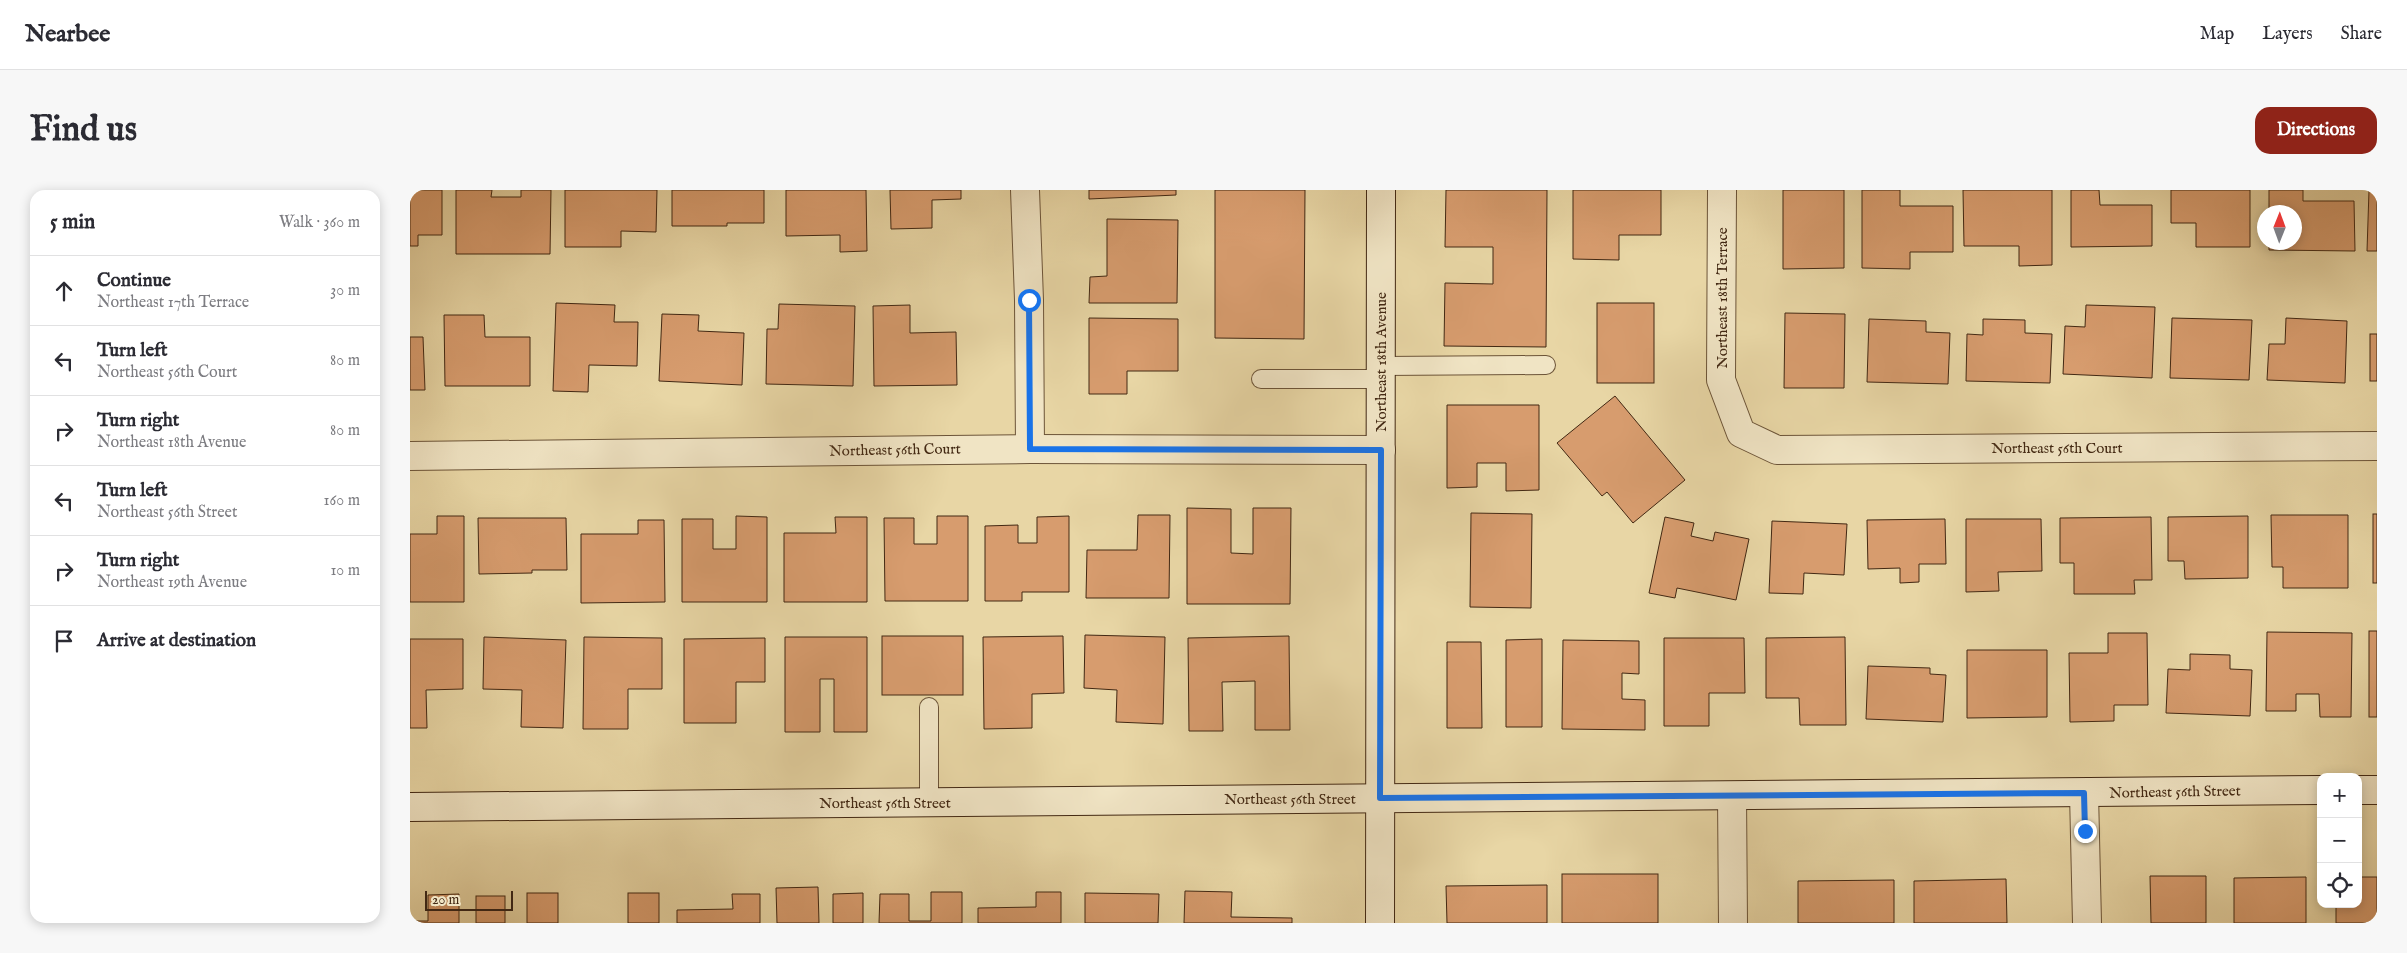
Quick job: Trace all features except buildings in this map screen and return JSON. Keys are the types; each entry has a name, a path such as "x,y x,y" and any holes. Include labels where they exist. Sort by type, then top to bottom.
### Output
{"street":[{"path":"1025,190 1030,449"},
{"name":"Northeast 18th Avenue","path":"1380,923 1381,190"},
{"name":"Northeast 18th Terrace","path":"1722,190 1721,380 1741,433"},
{"name":"Northeast 56th Court","path":"1741,433 1776,450 2377,446"},
{"name":"Northeast 56th Court","path":"410,456 1030,449 1381,450"},
{"name":"Northeast 56th Street","path":"410,807 2317,790"},
{"path":"2362,790 2377,790"},
{"path":"2084,793 2086,923"},
{"path":"1732,796 1733,923"}],"lane":[{"path":"1260,379 1546,365"},
{"path":"928,707 929,802"}],"route":[{"path":"1029,300 1030,449 1381,450 1380,798 2084,793 2085,831"}]}
